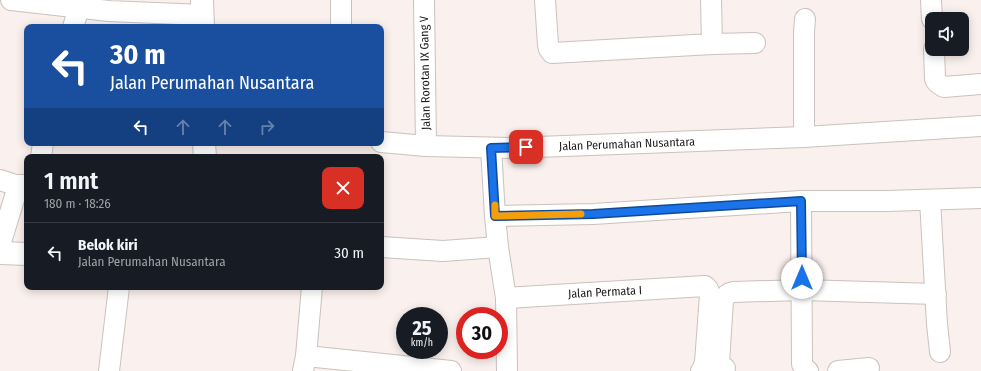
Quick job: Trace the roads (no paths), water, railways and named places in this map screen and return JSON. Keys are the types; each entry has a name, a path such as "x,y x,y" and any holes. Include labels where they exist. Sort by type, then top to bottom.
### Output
{"street":[{"path":"11,0 109,11 203,14"},
{"path":"341,0 341,24"},
{"name":"Jalan Rorotan IX Gang V","path":"424,0 426,146"},
{"path":"545,0 548,49 552,53 755,43"},
{"path":"711,0 712,44"},
{"path":"931,0 932,12"},
{"path":"74,24 79,8"},
{"path":"804,137 805,19"},
{"path":"934,56 935,79 940,86 981,84"},
{"name":"Jalan Perumahan Nusantara","path":"384,142 426,146 511,148 804,137 981,126"},
{"path":"483,147 495,216 506,298 507,371"},
{"path":"0,245 16,193 14,183"},
{"path":"495,216 593,214 801,201 887,201 981,198"},
{"path":"930,200 940,352"},
{"path":"801,201 802,364 808,371"},
{"path":"384,247 443,250 498,247"},
{"path":"0,253 24,254"},
{"name":"Jalan Permata I","path":"506,298 705,286 710,295 705,362 701,371"},
{"path":"109,371 119,290"},
{"path":"312,290 304,364 451,371"},
{"path":"725,368 722,370 719,364 723,300 725,295 728,293 802,290 936,294"},
{"path":"838,371 869,368"}]}
